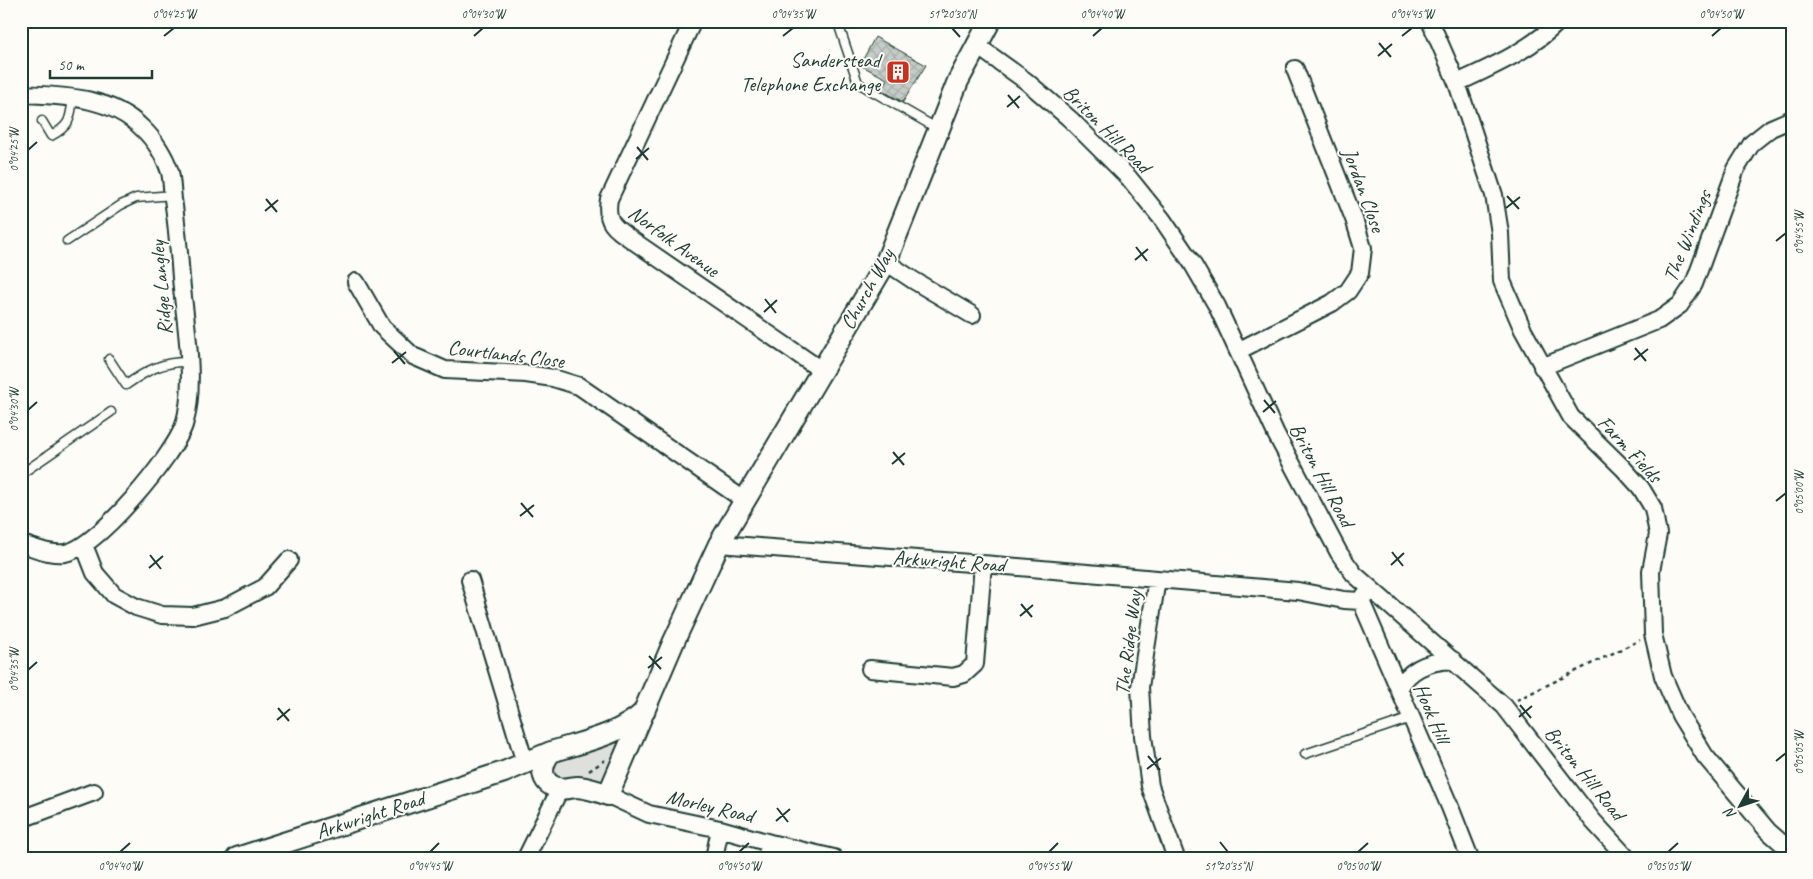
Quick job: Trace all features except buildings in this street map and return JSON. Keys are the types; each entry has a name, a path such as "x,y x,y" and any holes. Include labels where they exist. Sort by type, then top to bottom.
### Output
{"street":[{"name":"Norfolk Avenue","path":"693,21 609,199 607,211 609,219 627,237 821,370"},
{"name":"Church Way","path":"719,544 886,262 958,81 990,21"},
{"name":"Farm Fields","path":"1430,21 1457,83 1494,195 1500,233 1502,281 1523,330 1571,417 1641,488 1653,508 1658,534 1651,571 1654,634 1663,676 1680,714 1705,756 1768,831 1792,852"},
{"path":"1457,83 1513,56 1546,34 1559,21"},
{"name":"Briton Hill Road","path":"976,45 1026,81 1070,119 1129,178 1162,219 1192,263 1217,306 1276,434 1339,554 1354,574 1504,706 1593,821 1627,858"},
{"name":"Jordan Close","path":"1238,351 1332,303 1348,290 1360,273 1363,248 1354,219 1295,69"},
{"name":"Ridge Langley","path":"21,94 98,102 124,114 142,127 158,146 169,172 177,226 188,362 189,402 183,426 168,454 132,500 103,529 84,545 67,553 51,553 21,544"},
{"name":"The Windings","path":"1542,367 1659,320 1680,305 1694,284 1736,169 1752,143 1771,128 1792,118"},
{"path":"886,262 972,315"},
{"name":"Courtlands Close","path":"356,282 382,327 413,356 445,370 526,374 553,378 579,386 744,500"},
{"path":"608,795 618,758 644,712 674,641 719,544"},
{"name":"Arkwright Road","path":"719,544 1157,579 1298,592 1361,601"},
{"path":"84,545 95,573 114,596 136,607 162,614 193,616 225,608 265,587 289,560"},
{"path":"870,669 953,677 964,674 975,664 982,564"},
{"name":"The Ridge Way","path":"1157,579 1140,687 1143,736 1150,786 1176,858"},
{"path":"470,580 525,763"},
{"path":"1361,601 1370,587"},
{"name":"Hook Hill","path":"1361,601 1470,858"},
{"path":"1399,690 1404,679 1414,670 1439,660 1453,660"},
{"name":"Arkwright Road","path":"237,858 504,772 551,752 628,725 644,712"},
{"path":"604,734 617,736 623,740 625,746 618,758"},
{"path":"526,858 555,787 544,778 542,769 545,759 551,752"},
{"name":"Arkwright Road","path":"504,772 516,771 525,773 555,787 575,787 594,790 608,795"},
{"path":"21,819 94,792"},
{"name":"Morley Road","path":"608,795 649,814 720,829 768,850 834,858"},
{"path":"714,858 720,829"}],"lane":[{"path":"840,29 858,83 938,129"},
{"path":"42,121 51,136 64,129 69,122 73,98"},
{"path":"68,241 121,205 136,198 173,195"},
{"path":"109,359 126,385 147,371 163,364 175,361 188,362"},
{"path":"21,474 111,412"},
{"path":"1305,754 1411,718"}],"path":[{"path":"1504,706 1654,634"},
{"path":"585,772 588,772 606,759 618,758"}],"shaded area":[{"path":"615,740 620,749 608,782 563,789 547,768 551,758"}],"place":[{"name":"Sanderstead Telephone Exchange","path":"898,72"}]}
